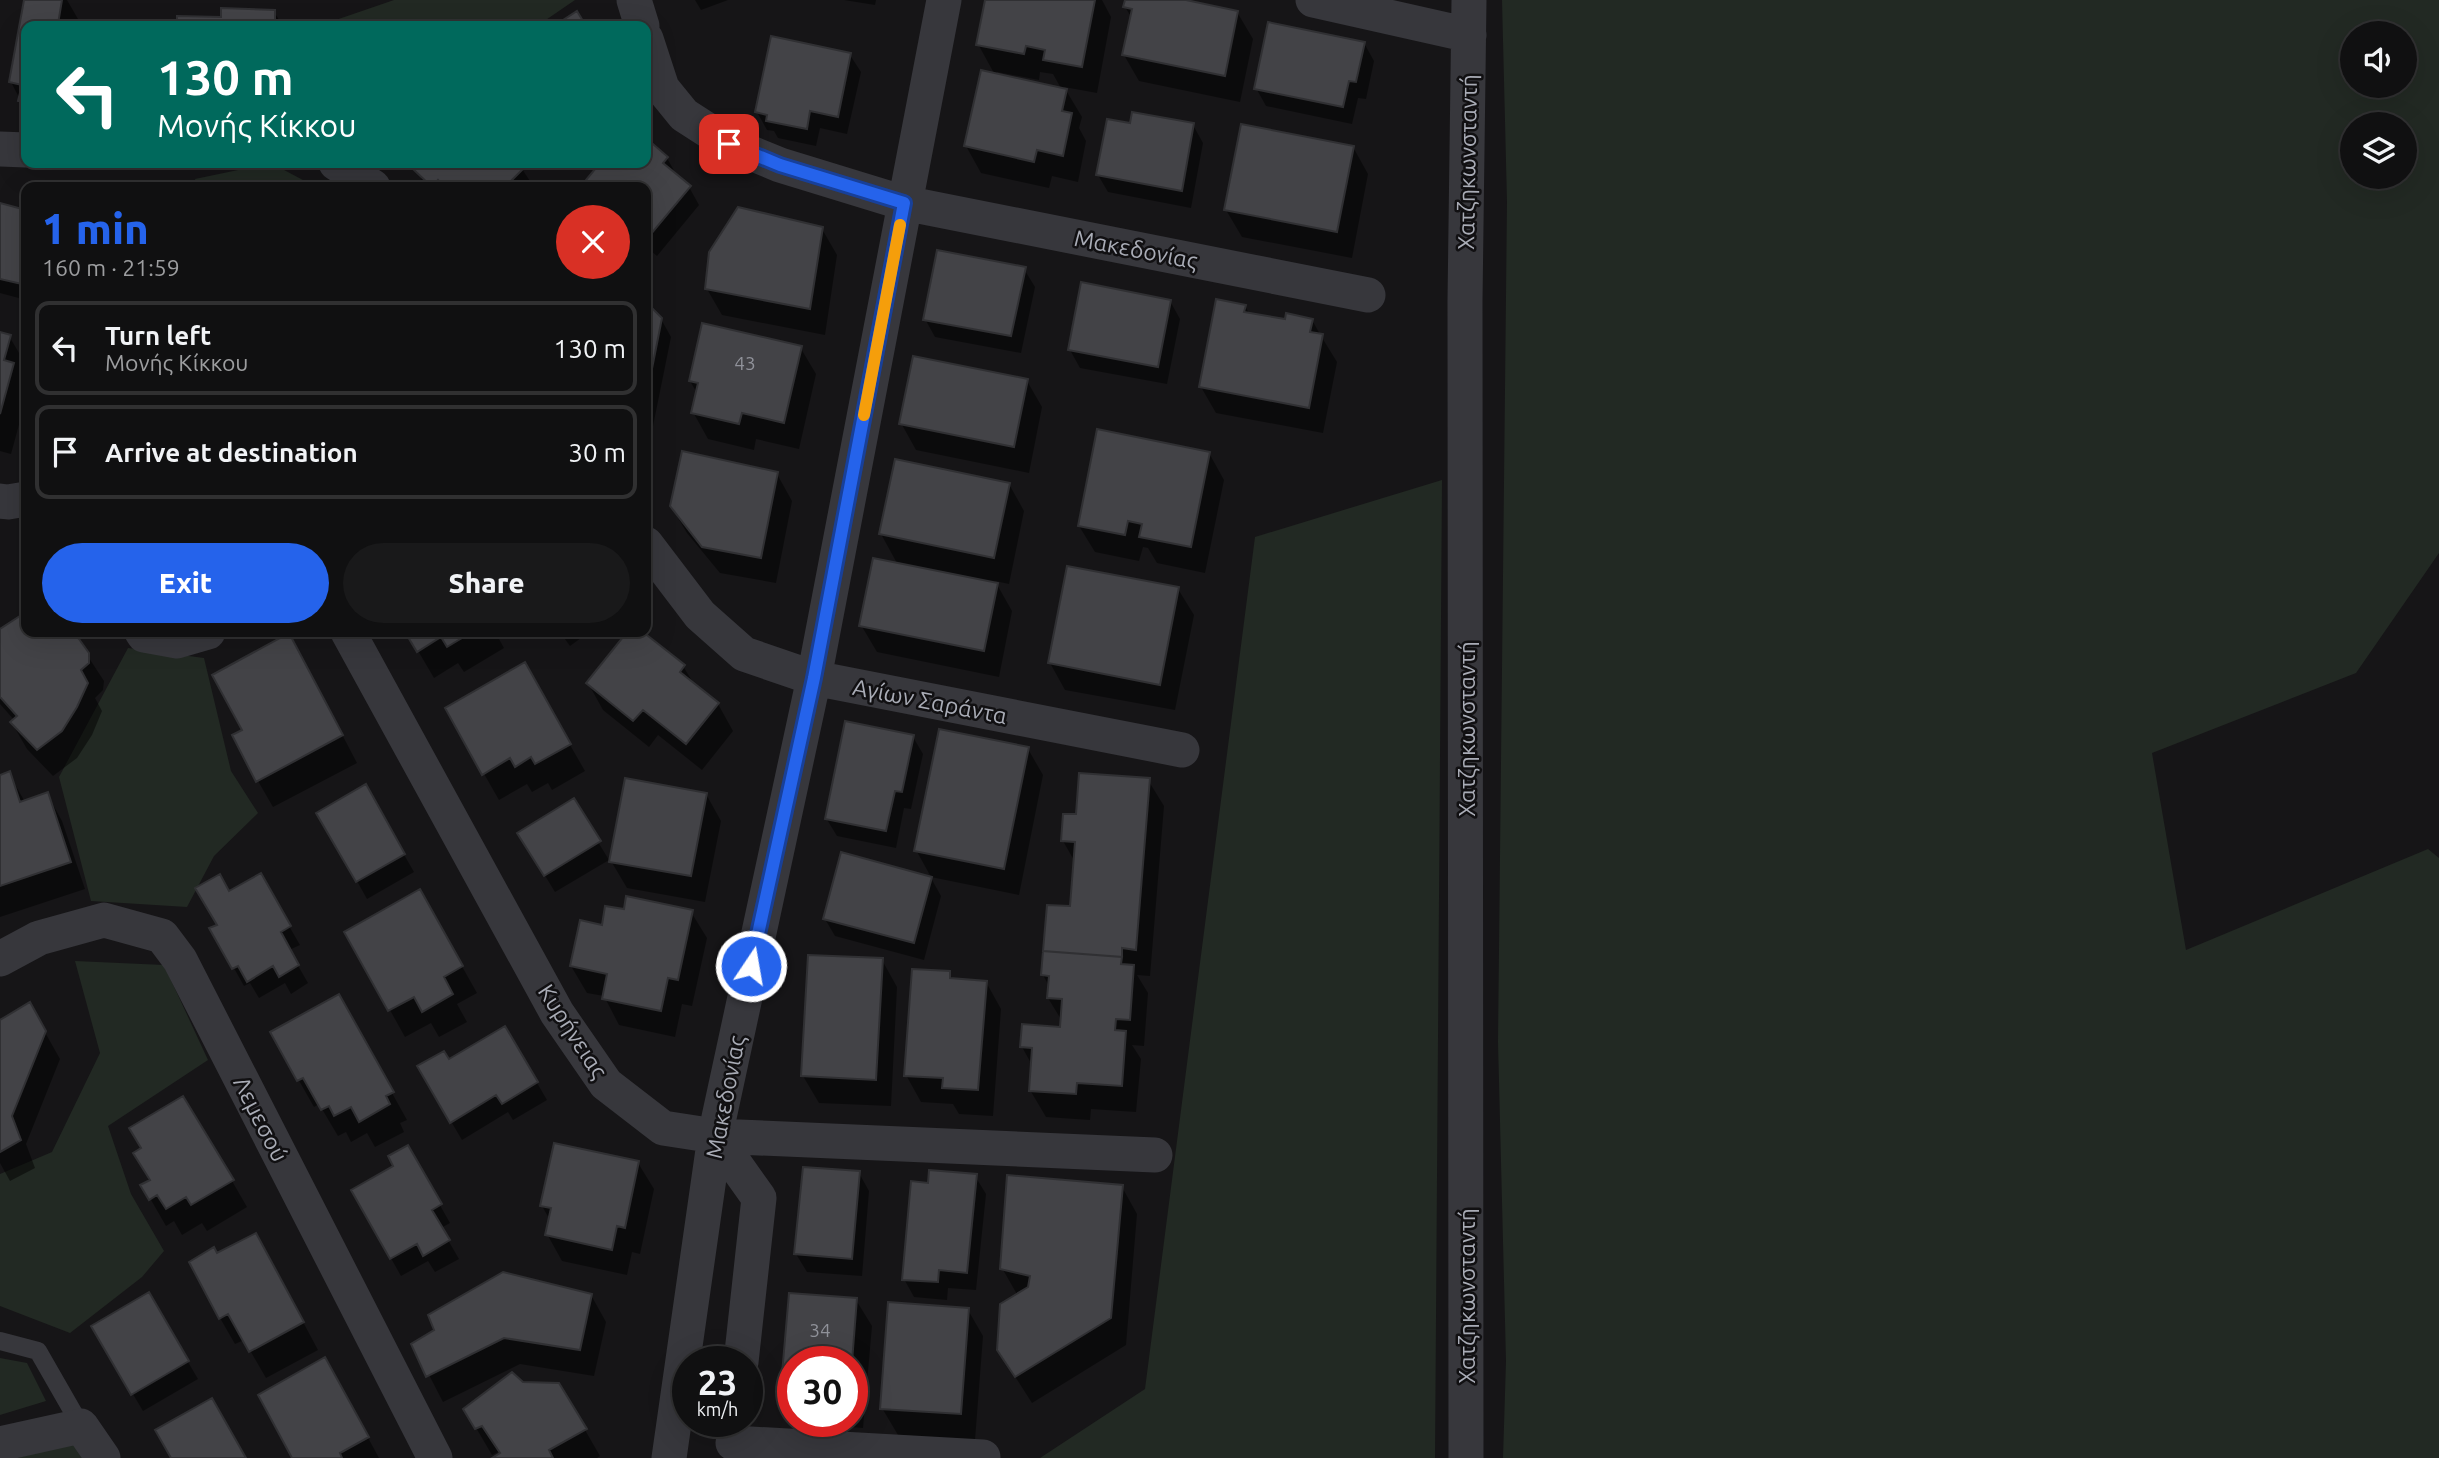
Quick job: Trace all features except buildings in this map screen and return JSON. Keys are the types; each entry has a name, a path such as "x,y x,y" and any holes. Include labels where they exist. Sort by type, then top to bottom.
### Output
{"street":[{"path":"634,0 640,21"},
{"name":"Μακεδονίας","path":"669,1458 715,1136 814,678 944,0"},
{"path":"1313,0 1469,35"},
{"name":"Χατζηκωνσταντή","path":"1466,1458 1465,301 1469,0"},
{"path":"651,54 662,89 684,115 729,144 780,165 904,203"},
{"path":"0,149 21,150"},
{"path":"344,168 365,182"},
{"name":"Μακεδονίας","path":"904,203 1368,295"},
{"path":"0,500 21,500"},
{"name":"Αγίων Σαράντα","path":"651,551 700,615 744,654 814,678 1182,750"},
{"path":"155,637 177,641 191,637"},
{"name":"Κυρήνειας","path":"351,637 557,1013 607,1084 663,1128 715,1136 1156,1156"},
{"name":"Λεμεσού","path":"0,959 39,937 104,920 162,936 180,960 435,1458"},
{"path":"715,1136 759,1198 743,1346"},
{"path":"0,1444 81,1426 103,1458"},
{"path":"733,1441 983,1457"}],"lane":[{"path":"0,1341 38,1351 81,1426"}],"shaded area":[{"path":"394,0 575,0 544,21 333,21"},
{"path":"1502,0 2439,0 2439,553 2356,673 2152,753 2186,950 2428,849 2439,858 2439,1458 1503,1458 1506,1361 1498,1042 1507,202"},
{"path":"247,168 280,168 307,182 196,182 195,179"},
{"path":"1442,480 1435,1458 1040,1458 1145,1389 1255,537"},
{"path":"128,648 204,658 231,771 258,813 214,856 187,907 91,901 59,777"},
{"path":"75,961 164,965 208,1060 108,1126 131,1194 164,1251 142,1277 70,1333 0,1306 0,1174 52,1152 100,1053"},
{"path":"0,1358 27,1363 46,1401 0,1415"},
{"path":"76,1443 85,1458 17,1458"}],"slow traffic":[{"path":"864,415 900,225"}],"route":[{"path":"729,144 780,165 904,203 814,678 751,966"}]}
